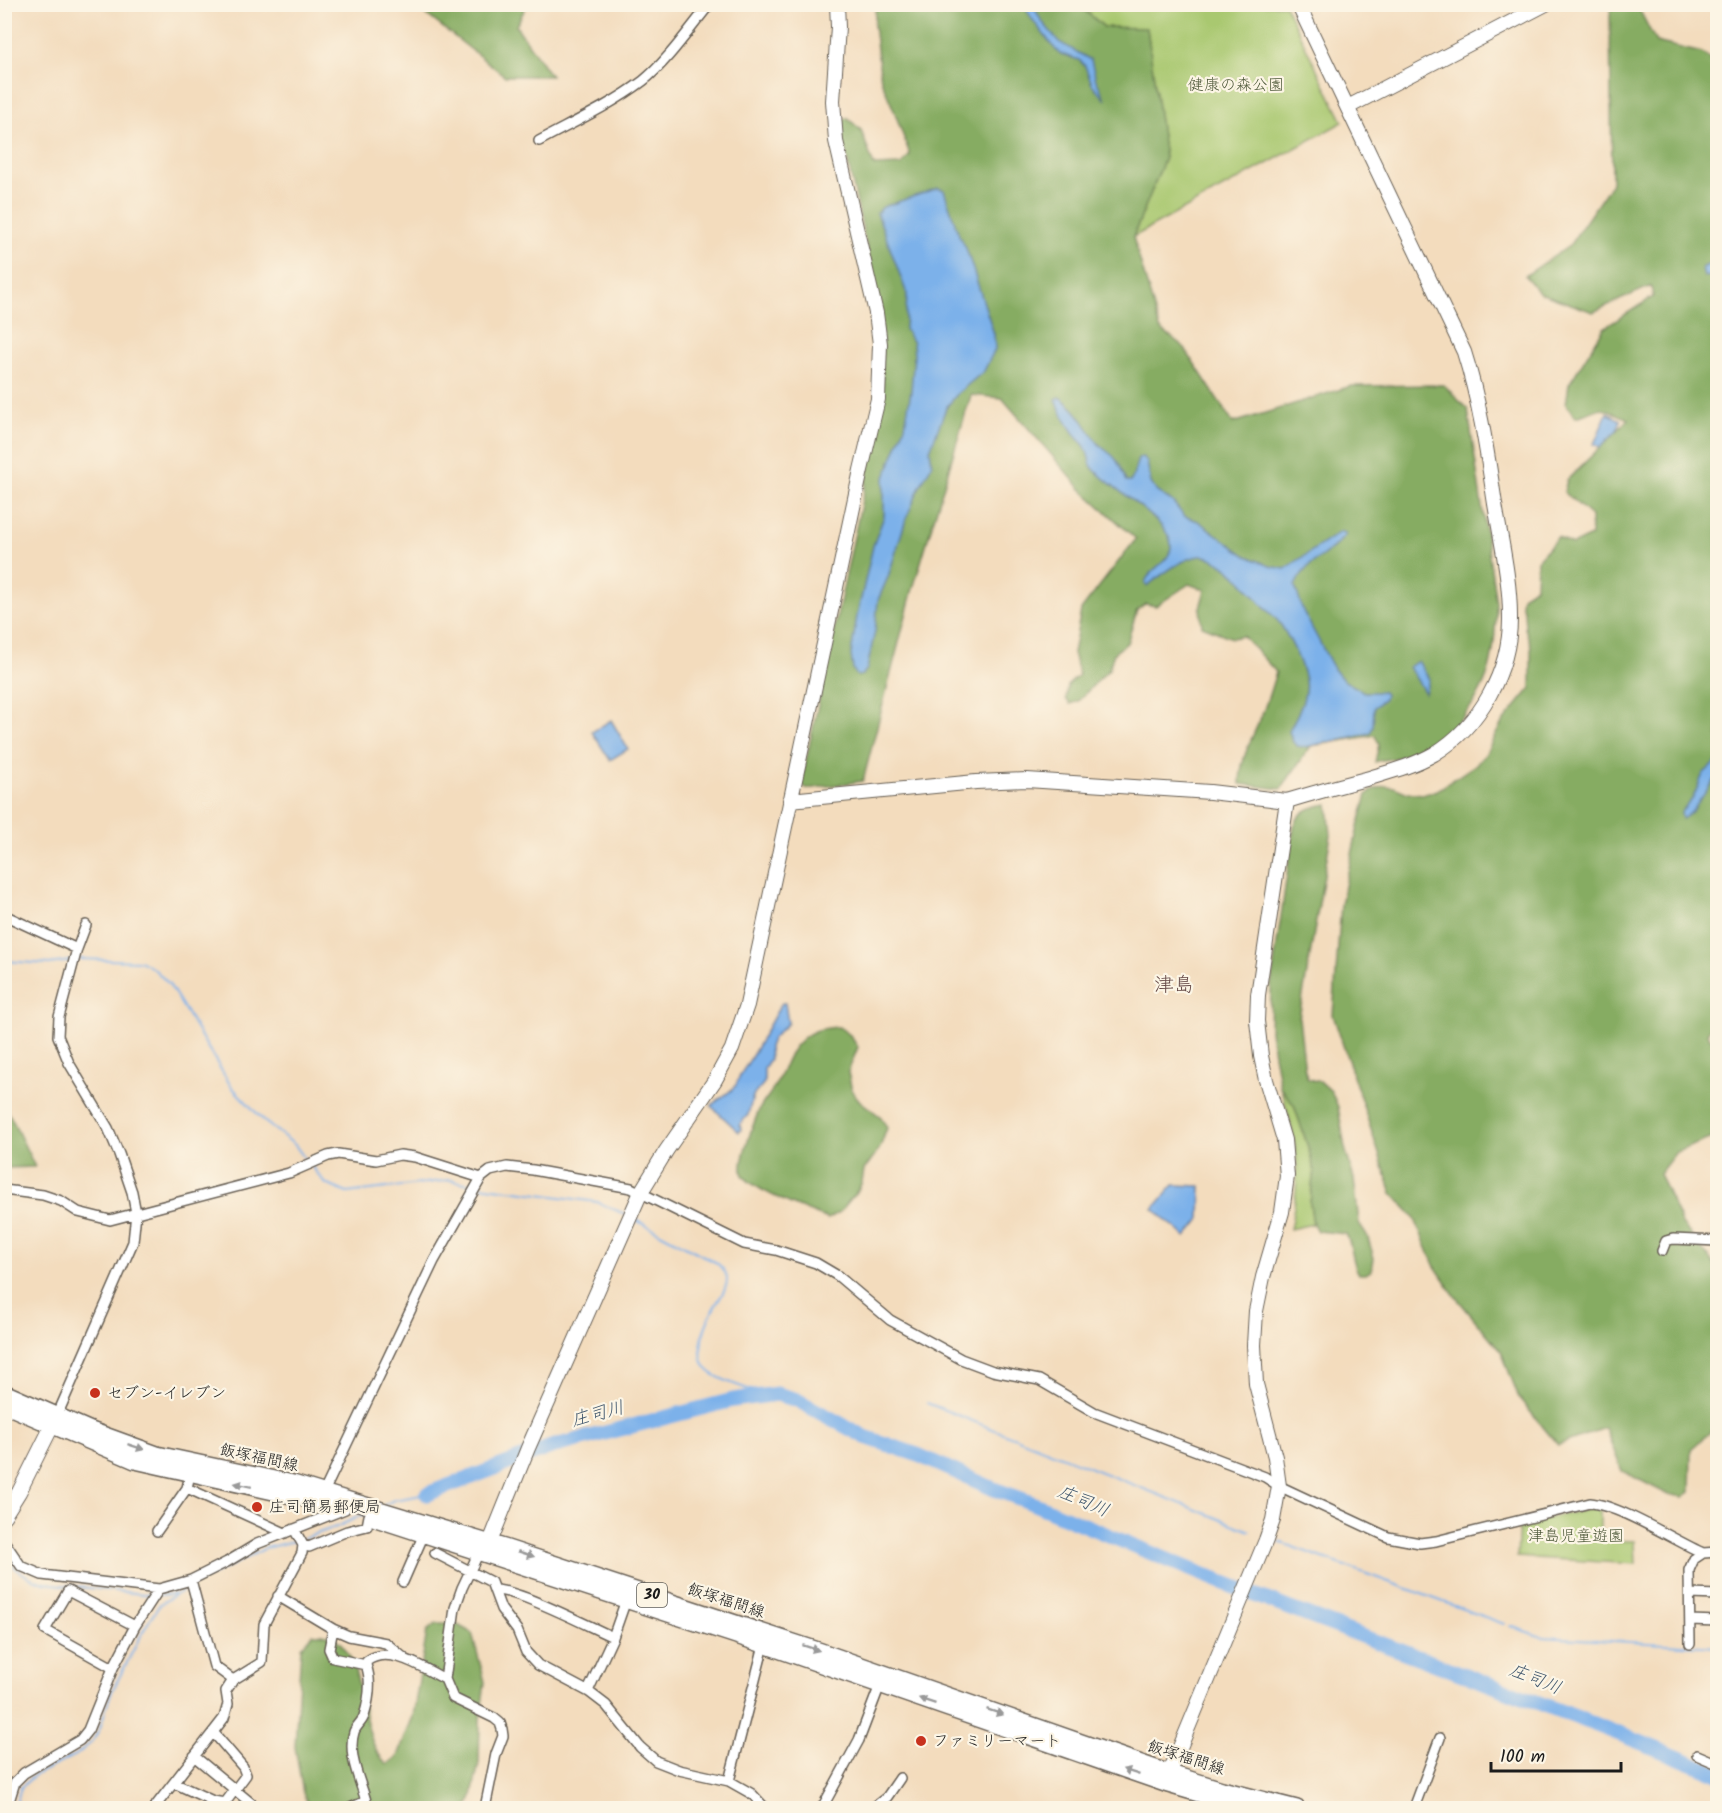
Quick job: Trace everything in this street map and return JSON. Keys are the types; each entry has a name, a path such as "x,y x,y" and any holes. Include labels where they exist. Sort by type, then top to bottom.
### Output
{"main road":[{"name":"飯塚福間線","path":"4,1392 55,1421 135,1461 189,1481 322,1496 345,1509 423,1534 485,1549 626,1600 1167,1778 1297,1809"},
{"name":"飯塚福間線","path":"4,1405 91,1430 157,1454 322,1496 485,1549 821,1651 1167,1778 1213,1804 1246,1809"}],"street":[{"path":"539,141 613,101 645,80 710,4"},
{"path":"485,1809 496,1754 503,1736 502,1729 500,1723 494,1718 453,1698 445,1679 455,1608 470,1570 485,1549 641,1192 666,1151 699,1105 732,1049 747,1005 878,399 880,344 876,313 836,141 834,120 837,4"},
{"path":"790,800 976,782 1027,780 1210,792 1291,800 1401,769 1434,754 1461,732 1484,705 1498,679 1506,652 1510,617 1507,579 1481,411 1464,352 1298,4"},
{"path":"1348,107 1546,4"},
{"path":"1167,1778 1273,1520 1279,1486 1275,1457 1256,1384 1254,1345 1260,1288 1282,1212 1287,1176 1284,1140 1266,1080 1257,1021 1258,995 1291,800"},
{"path":"4,915 77,949"},
{"path":"4,1516 20,1492 55,1421 133,1242 136,1213 132,1192 119,1154 108,1128 69,1063 58,1036 59,1017 77,949 86,926"},
{"path":"4,1190 43,1195 78,1212 99,1219 122,1218 289,1173 338,1154 376,1160 400,1155 415,1157 481,1178"},
{"path":"322,1496 434,1261 481,1178 490,1171 507,1167 631,1188 744,1244 776,1250 816,1263 838,1276 890,1320 961,1359 993,1371 1039,1380 1094,1412 1265,1477 1279,1486 1388,1537 1405,1542 1436,1541 1590,1503 1619,1511 1703,1553"},
{"path":"1662,1251 1666,1241 1673,1239 1718,1241"},
{"path":"157,1531 189,1481 290,1531 303,1545 309,1546 347,1531 363,1529 367,1526 369,1516"},
{"path":"4,1541 21,1566 35,1573 61,1579 159,1589 191,1580 257,1544 345,1509"},
{"path":"403,1582 423,1534"},
{"path":"263,1673 264,1624 302,1553 303,1545"},
{"path":"1690,1644 1691,1565 1694,1559 1703,1553 1718,1552"},
{"path":"435,1553 491,1581 501,1609 517,1630 526,1652 537,1665 588,1691 606,1705 639,1748 656,1761 679,1770 729,1781 752,1794 765,1809"},
{"path":"191,1580 214,1666 233,1680"},
{"path":"7,1809 15,1782 24,1773 80,1740 88,1730 113,1668 135,1626 159,1589"},
{"path":"494,1590 502,1589 613,1637"},
{"path":"113,1668 45,1630 68,1591 135,1626"},
{"path":"1690,1594 1718,1595"},
{"path":"278,1596 349,1636 386,1643 407,1660 445,1679"},
{"path":"588,1691 613,1637 626,1600"},
{"path":"1690,1620 1718,1621"},
{"path":"333,1629 329,1649 333,1658 366,1665"},
{"path":"729,1781 764,1644"},
{"path":"350,1809 366,1801 353,1755 354,1731 364,1718 370,1683 366,1665 368,1661 379,1655 407,1660"},
{"path":"154,1809 224,1718 228,1704 226,1690 233,1680 262,1662"},
{"path":"822,1809 858,1740 880,1685"},
{"path":"174,1783 213,1801 225,1803 235,1791 246,1775 243,1767 213,1732"},
{"path":"1414,1809 1440,1738"},
{"path":"1697,1755 1718,1764"},
{"path":"194,1756 257,1809"},
{"path":"873,1809 887,1797 900,1778"},
{"path":"240,1809 246,1800"}],"green space":[{"path":"414,5 527,5 516,26 551,76 505,76"},
{"path":"876,5 1082,5 1083,9 1104,27 1147,28 1165,158 1133,237 1160,329 1183,346 1233,423 1351,386 1444,385 1468,410 1496,603 1495,631 1490,667 1481,689 1464,715 1442,736 1416,752 1375,762 1379,744 1375,735 1311,746 1281,789 1240,784 1249,744 1264,710 1276,672 1243,636 1232,638 1202,626 1200,608 1205,590 1189,584 1156,606 1145,604 1137,610 1127,643 1114,653 1109,669 1078,701 1070,704 1066,699 1068,685 1079,675 1073,653 1081,610 1136,539 1081,489 1002,398 971,395 912,592 863,781 807,789 801,784 883,402 881,312 839,122 847,118 861,130 874,166 901,165 910,155 881,80 874,26"},
{"name":"健康の森公園","path":"1082,5 1285,5 1343,122 1133,237 1165,158 1147,29 1104,27"},
{"path":"1612,5 1637,5 1656,42 1702,53 1718,64 1718,1013 1707,1034 1717,1047 1717,1136 1676,1152 1659,1174 1682,1224 1717,1268 1717,1426 1691,1449 1690,1492 1683,1497 1667,1494 1622,1471 1605,1428 1558,1445 1519,1398 1501,1351 1455,1296 1434,1265 1414,1217 1392,1193 1333,1015 1341,904 1367,795 1372,790 1385,786 1408,793 1426,794 1439,789 1475,765 1485,755 1502,723 1531,688 1531,646 1521,605 1522,596 1536,587 1537,560 1558,537 1572,545 1591,536 1591,516 1564,492 1567,480 1629,419 1601,408 1576,417 1566,404 1569,384 1604,328 1653,297 1651,286 1593,312 1540,293 1525,276 1569,246 1612,183 1610,15"},
{"path":"1328,804 1331,835 1299,1018 1305,1071 1308,1079 1321,1082 1331,1091 1338,1107 1345,1148 1354,1179 1359,1223 1367,1235 1374,1258 1372,1270 1366,1274 1359,1274 1356,1269 1346,1234 1317,1231 1313,1224 1310,1203 1314,1170 1294,1105 1280,1087 1270,1032 1271,985 1294,826 1303,812"},
{"path":"839,1027 850,1035 858,1047 848,1072 852,1091 860,1101 881,1117 887,1128 880,1148 864,1170 858,1190 840,1212 828,1219 782,1200 748,1181 743,1175 742,1162 759,1110 796,1045 814,1031"},
{"path":"1280,1087 1294,1105 1314,1170 1310,1203 1313,1224 1290,1229 1296,1191 1296,1157 1291,1124"},
{"path":"4,1103 35,1167 5,1168"},
{"name":"津島児童遊園","path":"1590,1509 1600,1510 1600,1540 1635,1541 1636,1564 1517,1557 1519,1524"},
{"path":"436,1624 456,1624 472,1633 485,1682 480,1720 479,1763 471,1800 467,1808 318,1808 309,1806 303,1793 295,1747 301,1647 313,1634 332,1637 345,1648 354,1666 370,1733 377,1751 388,1764 398,1756 413,1716 427,1631"}],"water":[{"path":"1024,5 1033,5 1041,20 1059,42 1091,60 1096,80 1106,100 1092,84 1085,66 1079,60 1061,54 1055,49"},
{"path":"938,188 944,190 959,235 966,248 994,334 995,349 984,371 958,393 946,408 930,450 932,465 906,519 888,577 878,600 875,631 867,669 862,675 857,676 853,669 851,655 857,616 873,546 884,516 884,480 905,426 914,355 913,343 905,329 907,294 877,213 883,207"},
{"path":"1717,260 1717,275 1704,277 1702,268"},
{"path":"1059,397 1077,413 1101,446 1114,457 1126,482 1130,482 1137,461 1143,457 1147,462 1151,483 1157,492 1172,501 1184,516 1198,521 1245,555 1270,566 1285,569 1340,532 1346,534 1306,569 1295,586 1303,611 1334,669 1343,680 1364,692 1383,692 1385,695 1384,699 1374,707 1373,727 1370,733 1305,747 1297,746 1293,742 1289,731 1301,706 1306,687 1298,658 1279,622 1228,568 1219,562 1203,556 1189,559 1147,586 1145,583 1147,578 1170,553 1169,537 1162,526 1151,516 1092,467 1085,446 1071,430 1060,409 1056,399"},
{"path":"1607,413 1621,420 1617,430 1600,447 1594,444"},
{"path":"1418,661 1429,679 1425,693 1409,667"},
{"path":"611,720 628,749 610,760 592,732"},
{"path":"1717,761 1717,778 1692,811 1682,819 1681,812 1693,798 1703,774"},
{"path":"782,1003 785,1003 788,1023 772,1039 769,1047 770,1059 764,1068 764,1083 753,1096 748,1115 740,1124 739,1132 711,1106 736,1085"},
{"path":"1174,1185 1201,1186 1200,1219 1186,1237 1153,1209"}],"waterway":[{"path":"79,959 140,961 154,969 169,984 231,1086 265,1122 295,1145 308,1163"},
{"path":"4,961 49,964 70,961"},
{"path":"312,1167 326,1184 347,1193 450,1180 475,1185"},
{"path":"480,1186 597,1202 627,1215"},
{"path":"634,1219 717,1263 724,1270 727,1282 706,1326 701,1351 702,1359 705,1366 715,1376 765,1395"},
{"name":"庄司川","path":"427,1494 551,1447 733,1400 777,1394 797,1400 865,1437 918,1455 994,1489 1228,1585 1718,1774"},
{"path":"927,1403 1250,1531"},
{"path":"384,1505 394,1500 427,1494"},
{"path":"304,1538 339,1526 368,1512"},
{"path":"196,1583 266,1548 298,1540"},
{"path":"1279,1542 1504,1624"},
{"path":"4,1555 22,1573 44,1583 152,1595"},
{"path":"15,1808 21,1787 35,1775 76,1755 92,1742 100,1728 111,1693 146,1626 160,1604 188,1587"},
{"path":"158,1595 173,1594"},
{"path":"1510,1626 1542,1637 1718,1647"}],"place":[{"name":"セブン-イレブン","path":"95,1393"},
{"name":"庄司簡易郵便局","path":"257,1507"},
{"name":"ファミリーマート","path":"921,1741"}],"district":[{"name":"津島","path":"1174,986"}]}
